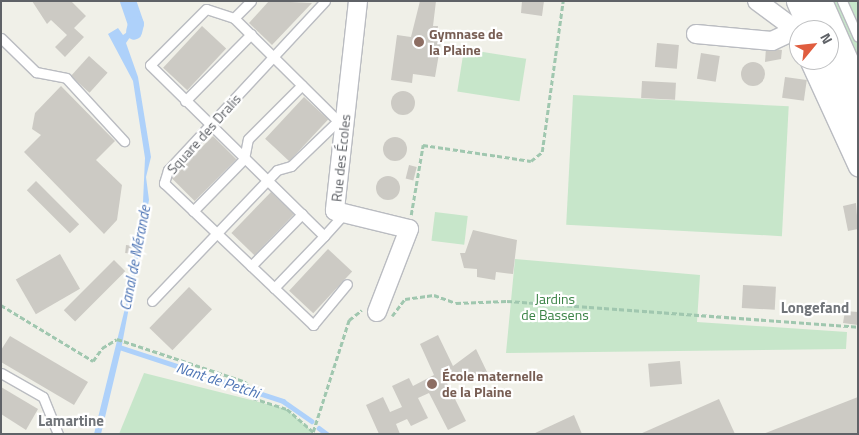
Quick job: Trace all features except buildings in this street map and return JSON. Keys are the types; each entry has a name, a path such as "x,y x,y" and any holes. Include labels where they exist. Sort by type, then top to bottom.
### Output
{"main road":[{"path":"799,1 801,20"},
{"path":"819,1 858,90"},
{"path":"831,70 858,131"}],"street":[{"name":"Rue des Écoles","path":"358,1 342,117 335,211 409,229"},
{"path":"757,1 789,23"},
{"path":"696,34 772,41 789,36"},
{"path":"814,70 858,167"},
{"path":"377,312 409,229"}],"lane":[{"path":"234,18 251,1"},
{"name":"Square des Dralis","path":"325,1 168,170 164,183 313,325 347,284"},
{"path":"842,1 858,37"},
{"path":"152,301 214,231 267,180 277,170 291,166 342,117 302,85 234,18 206,8 150,65 210,126 267,180 324,236"},
{"path":"185,100 251,34"},
{"path":"1,38 36,72 66,78 124,141"},
{"path":"193,211 244,158 248,139 302,85"},
{"path":"274,288 345,213"},
{"path":"251,266 302,214"},
{"path":"1,374 43,397 58,434"}],"path":[{"path":"409,229 423,146 531,161 542,152 563,1"},
{"path":"1,305 93,361 102,348 117,340 124,341 249,386 250,394 286,409 314,433 349,320 358,311 377,312 395,317 405,299 434,295 456,303 507,301 858,328"}],"green space":[{"path":"829,1 858,1 858,64 839,20"},
{"path":"464,49 526,59 519,101 457,91"},
{"path":"573,95 789,106 782,236 566,225"},
{"path":"435,212 468,216 464,245 431,241"},
{"name":"Jardins de Bassens","path":"515,259 700,275 697,322 847,332 846,349 506,353"},
{"path":"144,373 287,409 315,434 119,434"}],"water":[{"name":"Canal de Mérande","path":"130,9 139,24 126,43 138,77 151,157 146,177 149,200 121,350 101,434 94,434 127,300 143,202 145,158 133,81 108,34 118,28 123,35 133,28"}],"waterway":[{"name":"Canal de Mérande","path":"128,1 136,24 134,32"},
{"name":"Nant de Petchi","path":"119,347 283,401 312,421"},
{"name":"Nant de Petchi","path":"319,428 327,434"}],"place":[{"name":"Gymnase de la Plaine","path":"419,42"},
{"name":"École maternelle de la Plaine","path":"432,384"}],"district":[{"name":"Longefand","path":"815,308"},
{"name":"Lamartine","path":"71,421"}]}
